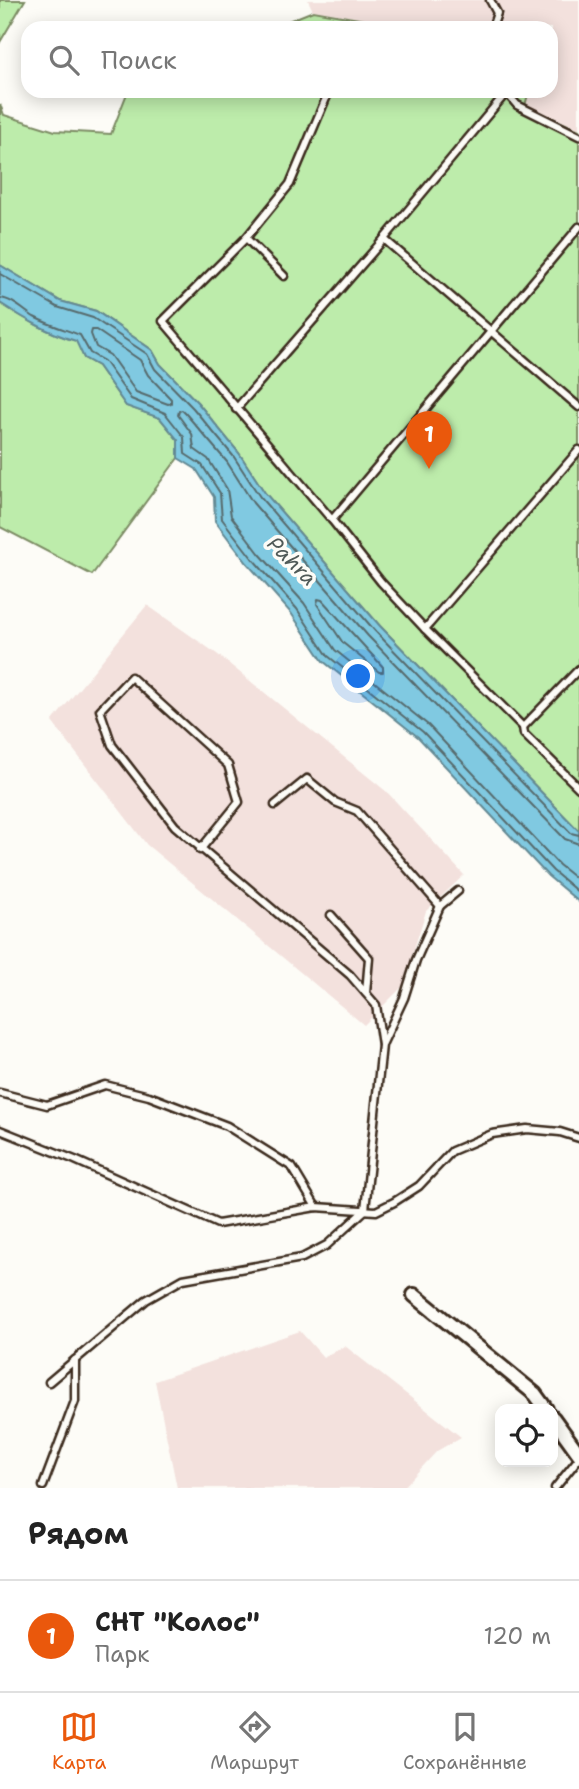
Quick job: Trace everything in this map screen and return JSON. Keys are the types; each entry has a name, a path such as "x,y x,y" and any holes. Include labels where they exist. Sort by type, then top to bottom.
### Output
{"street":[{"path":"414,1295 535,1394 542,1404"},
{"path":"558,1425 579,1456"}],"lane":[{"path":"490,0 497,13 494,21"},
{"path":"326,98 290,184 246,237 163,321 332,520 381,582 523,727 524,734 579,788"},
{"path":"236,409 384,239 500,98"},
{"path":"511,98 517,105 579,136"},
{"path":"332,520 579,227"},
{"path":"246,237 284,276"},
{"path":"384,239 579,407"},
{"path":"425,629 579,450"},
{"path":"523,727 579,669"},
{"path":"49,1381 146,1300 183,1279 302,1258 327,1245 365,1210 382,1045 376,1005 350,975 200,850 174,826 112,745 100,709 131,677 228,765 239,802 200,850"},
{"path":"275,805 307,779 335,802 358,811 440,906"},
{"path":"382,1045 404,998 416,960 440,906 458,891"},
{"path":"331,915 369,958 366,993"},
{"path":"0,1093 47,1105 106,1085 149,1096 227,1126 292,1167 316,1207"},
{"path":"0,1130 75,1160 218,1224 316,1207 376,1211 419,1186 452,1151 492,1134 527,1129 560,1132 579,1138"},
{"path":"43,1486 75,1401 75,1360"},
{"path":"555,1488 579,1456"}],"shaded area":[{"path":"308,0 579,0 579,130 525,106 527,98 558,98 558,21 370,21 313,11"},
{"path":"147,605 217,654 387,792 464,875 426,911 402,987 364,1025 147,845 52,722"},
{"path":"300,1331 323,1357 345,1346 461,1437 437,1451 403,1488 177,1488 155,1381"}],"green space":[{"path":"0,0 25,0 0,42"},
{"path":"313,11 370,21 288,21"},
{"path":"125,98 527,98 525,106 579,130 579,831 380,626 265,493 239,453 198,403 160,364 152,350 96,311 60,301 0,265 0,104 4,115 55,131 111,134"},
{"path":"0,303 37,325 77,341 84,358 98,366 126,406 160,418 178,440 178,458 92,575 0,527"}],"water":[{"name":"Pahra","path":"0,265 60,301 96,311 152,350 160,364 198,403 239,453 265,493 380,626 579,831 579,902 548,876 418,737 323,661 291,613 215,521 214,497 196,469 178,458 178,440 160,418 126,406 98,366 84,358 76,341 37,325 0,303"}],"place":[{"name":"СНТ \"Колос\"","path":"429,469"}]}
